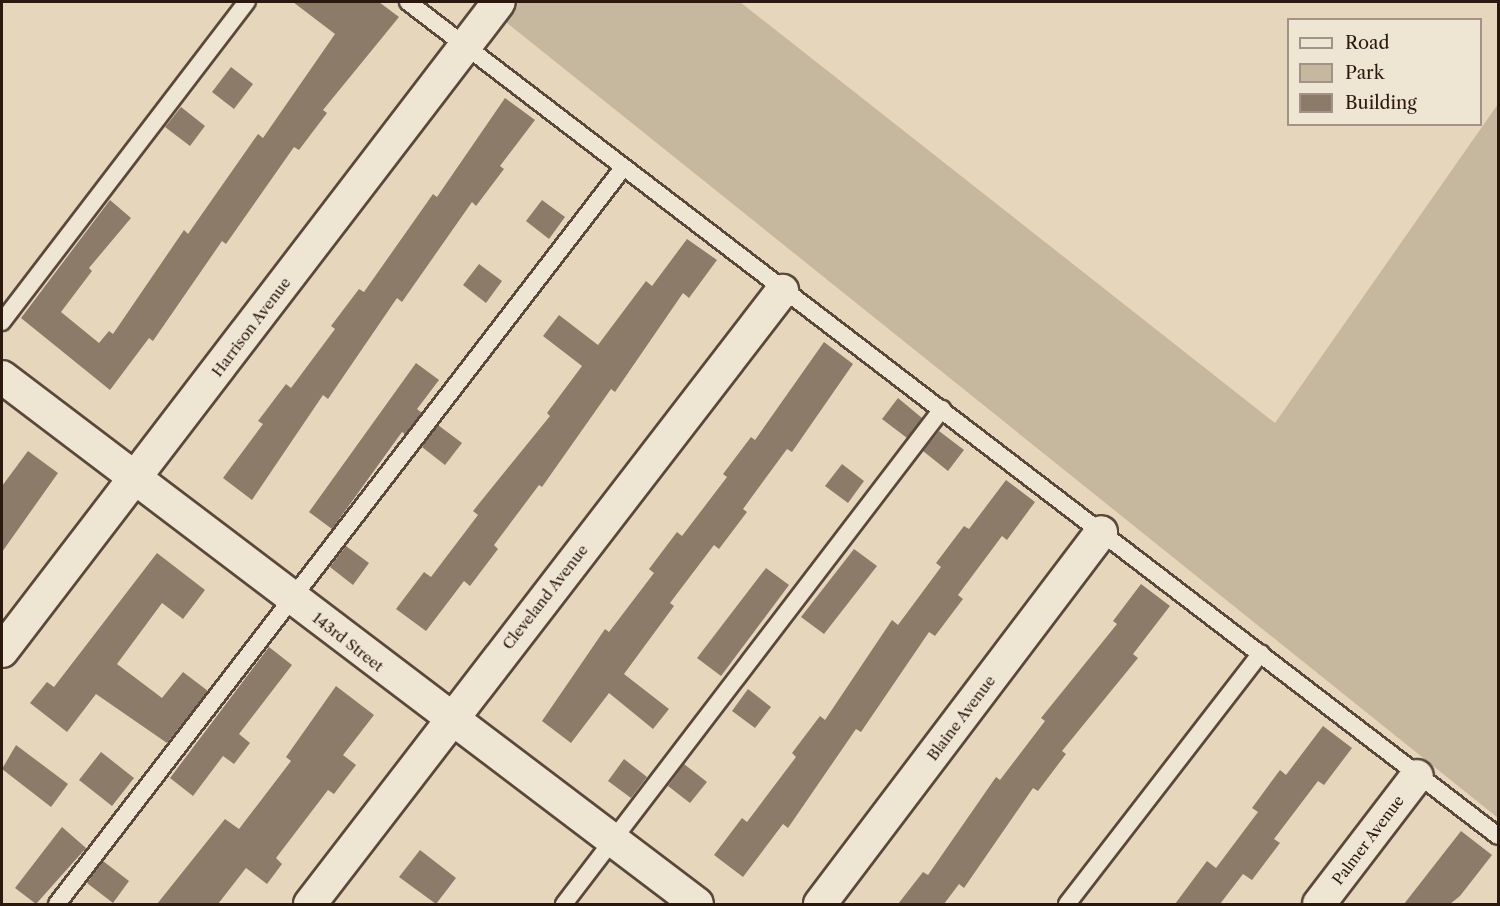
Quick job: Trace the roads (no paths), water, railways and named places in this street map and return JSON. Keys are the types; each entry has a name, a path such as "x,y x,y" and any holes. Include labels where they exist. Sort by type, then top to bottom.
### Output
{"street":[{"name":"Harrison Avenue","path":"2,651 499,2"},
{"name":"Cleveland Avenue","path":"310,904 782,291"},
{"name":"143rd Street","path":"2,377 137,477 450,720 697,904"},
{"name":"Blaine Avenue","path":"820,904 1101,532"},
{"name":"Palmer Avenue","path":"1319,904 1417,776"}],"lane":[{"path":"2,322 247,2"},
{"path":"408,2 782,291 942,409 1498,836"},
{"path":"57,904 295,600 623,168"},
{"path":"564,904 942,409"},
{"path":"1067,904 1261,653"}]}
